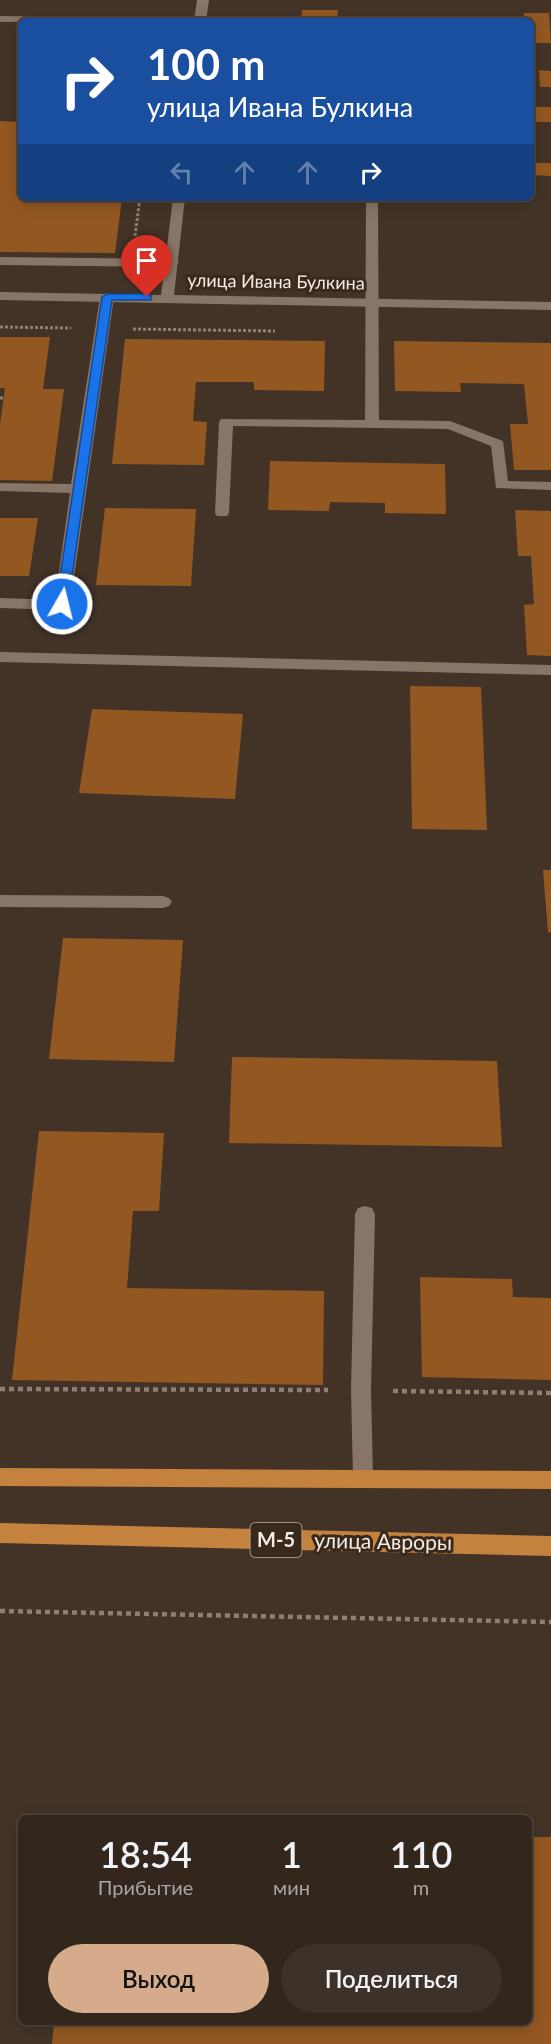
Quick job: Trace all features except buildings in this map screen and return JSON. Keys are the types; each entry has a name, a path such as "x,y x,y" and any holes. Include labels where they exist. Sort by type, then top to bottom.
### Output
{"main road":[{"path":"0,1476 551,1480"},
{"name":"улица Авроры","path":"0,1533 551,1546"}],"street":[{"path":"200,18 203,0"},
{"path":"0,19 18,19"},
{"path":"167,298 179,201"},
{"path":"372,201 372,424"},
{"path":"0,261 172,263"},
{"name":"улица Ивана Булкина","path":"0,296 551,306"},
{"path":"0,603 62,604 107,297"},
{"path":"222,513 226,422 450,425 498,444 501,485 551,486"},
{"path":"0,487 78,489"},
{"path":"0,657 551,670"},
{"path":"0,901 163,902"},
{"path":"363,1478 361,1390 365,1214"}],"path":[{"path":"132,262 140,201"},
{"path":"0,327 102,329"},
{"path":"0,1389 551,1393"},
{"path":"0,1611 551,1622"}],"route":[{"path":"62,604 107,297 147,297"}]}
